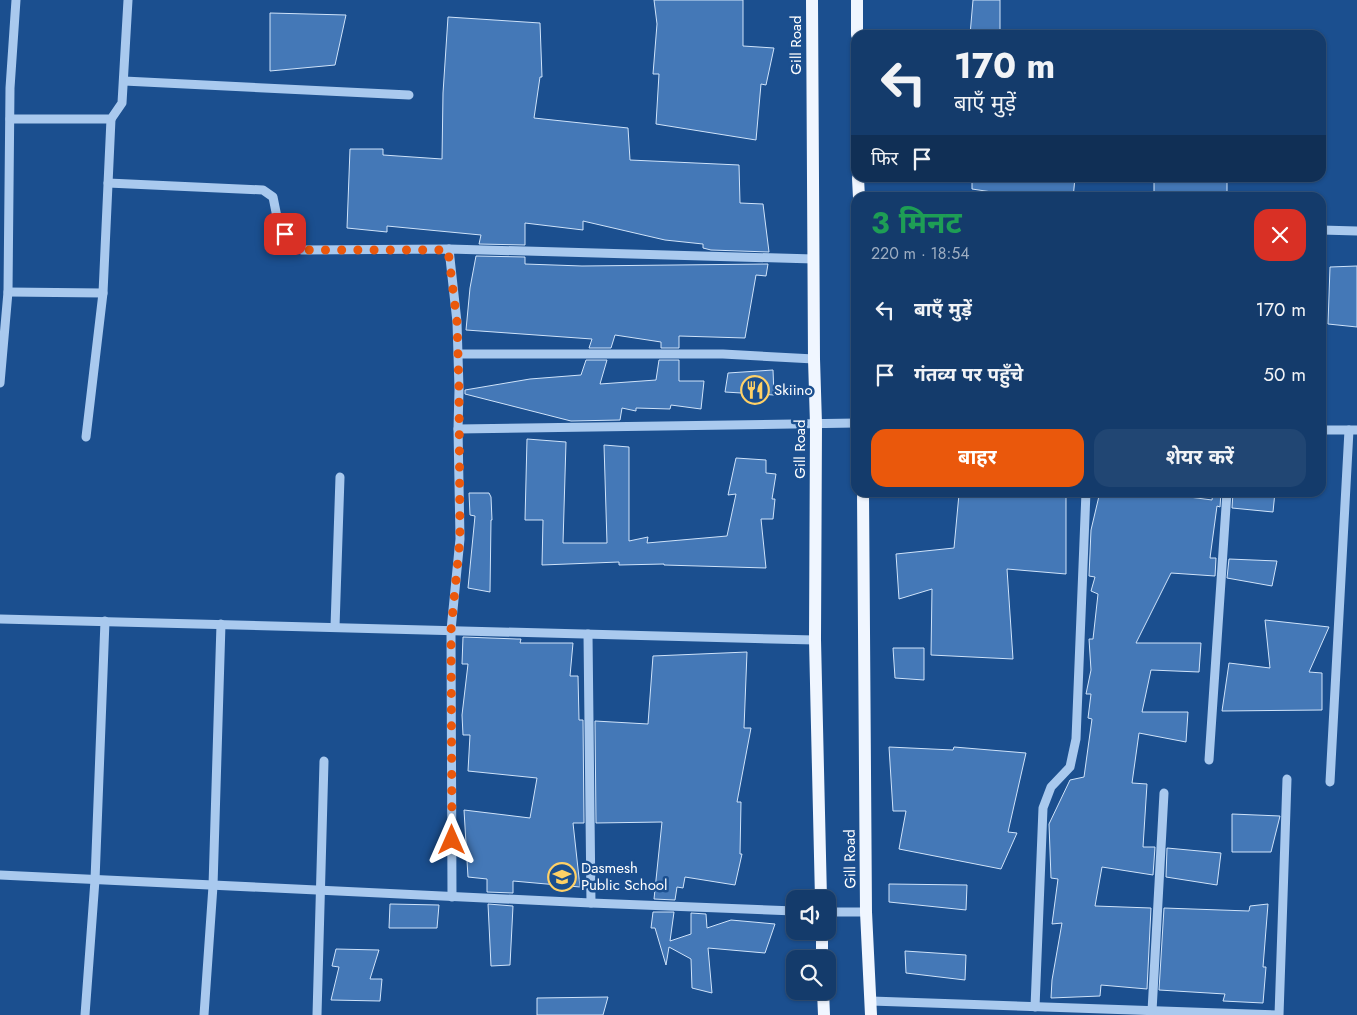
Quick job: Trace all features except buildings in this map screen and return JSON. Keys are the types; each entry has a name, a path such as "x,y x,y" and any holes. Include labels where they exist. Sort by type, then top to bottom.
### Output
{"main road":[{"name":"Gill Road","path":"812,0 816,640 821,890"},
{"path":"857,0 857,30"},
{"name":"Gill Road","path":"862,497 866,912 872,1015"},
{"path":"823,1000 824,1015"}],"street":[{"path":"0,382 8,292 10,88 16,0"},
{"path":"86,438 103,293 111,118 122,103 128,0"},
{"path":"124,81 409,95"},
{"path":"10,119 111,118"},
{"path":"108,183 263,190 273,197 278,222 291,246 302,250 448,250 814,259"},
{"path":"1326,230 1357,231"},
{"path":"448,250 457,322 460,539 451,630 452,897"},
{"path":"8,292 103,293"},
{"path":"458,354 723,354 814,359"},
{"path":"458,429 851,423"},
{"path":"1326,430 1353,430 1330,782"},
{"path":"335,627 340,477"},
{"path":"1035,1007 1043,808 1051,787 1070,767 1076,739 1086,497"},
{"path":"1209,760 1228,497"},
{"path":"0,618 816,640"},
{"path":"85,1015 96,880 105,621"},
{"path":"204,1015 214,886 221,624"},
{"path":"588,634 591,903"},
{"path":"317,1015 324,761"},
{"path":"871,1001 1278,1015 1287,779"},
{"path":"1152,1011 1164,793"},
{"path":"0,876 786,911"},
{"path":"836,912 866,912"}],"place":[{"name":"Skiino","path":"755,390"},
{"name":"Dasmesh Public School","path":"562,877"}],"route":[{"path":"285,234 291,246 302,250 448,250 457,322 459,389 460,539 451,630 452,840"}]}
